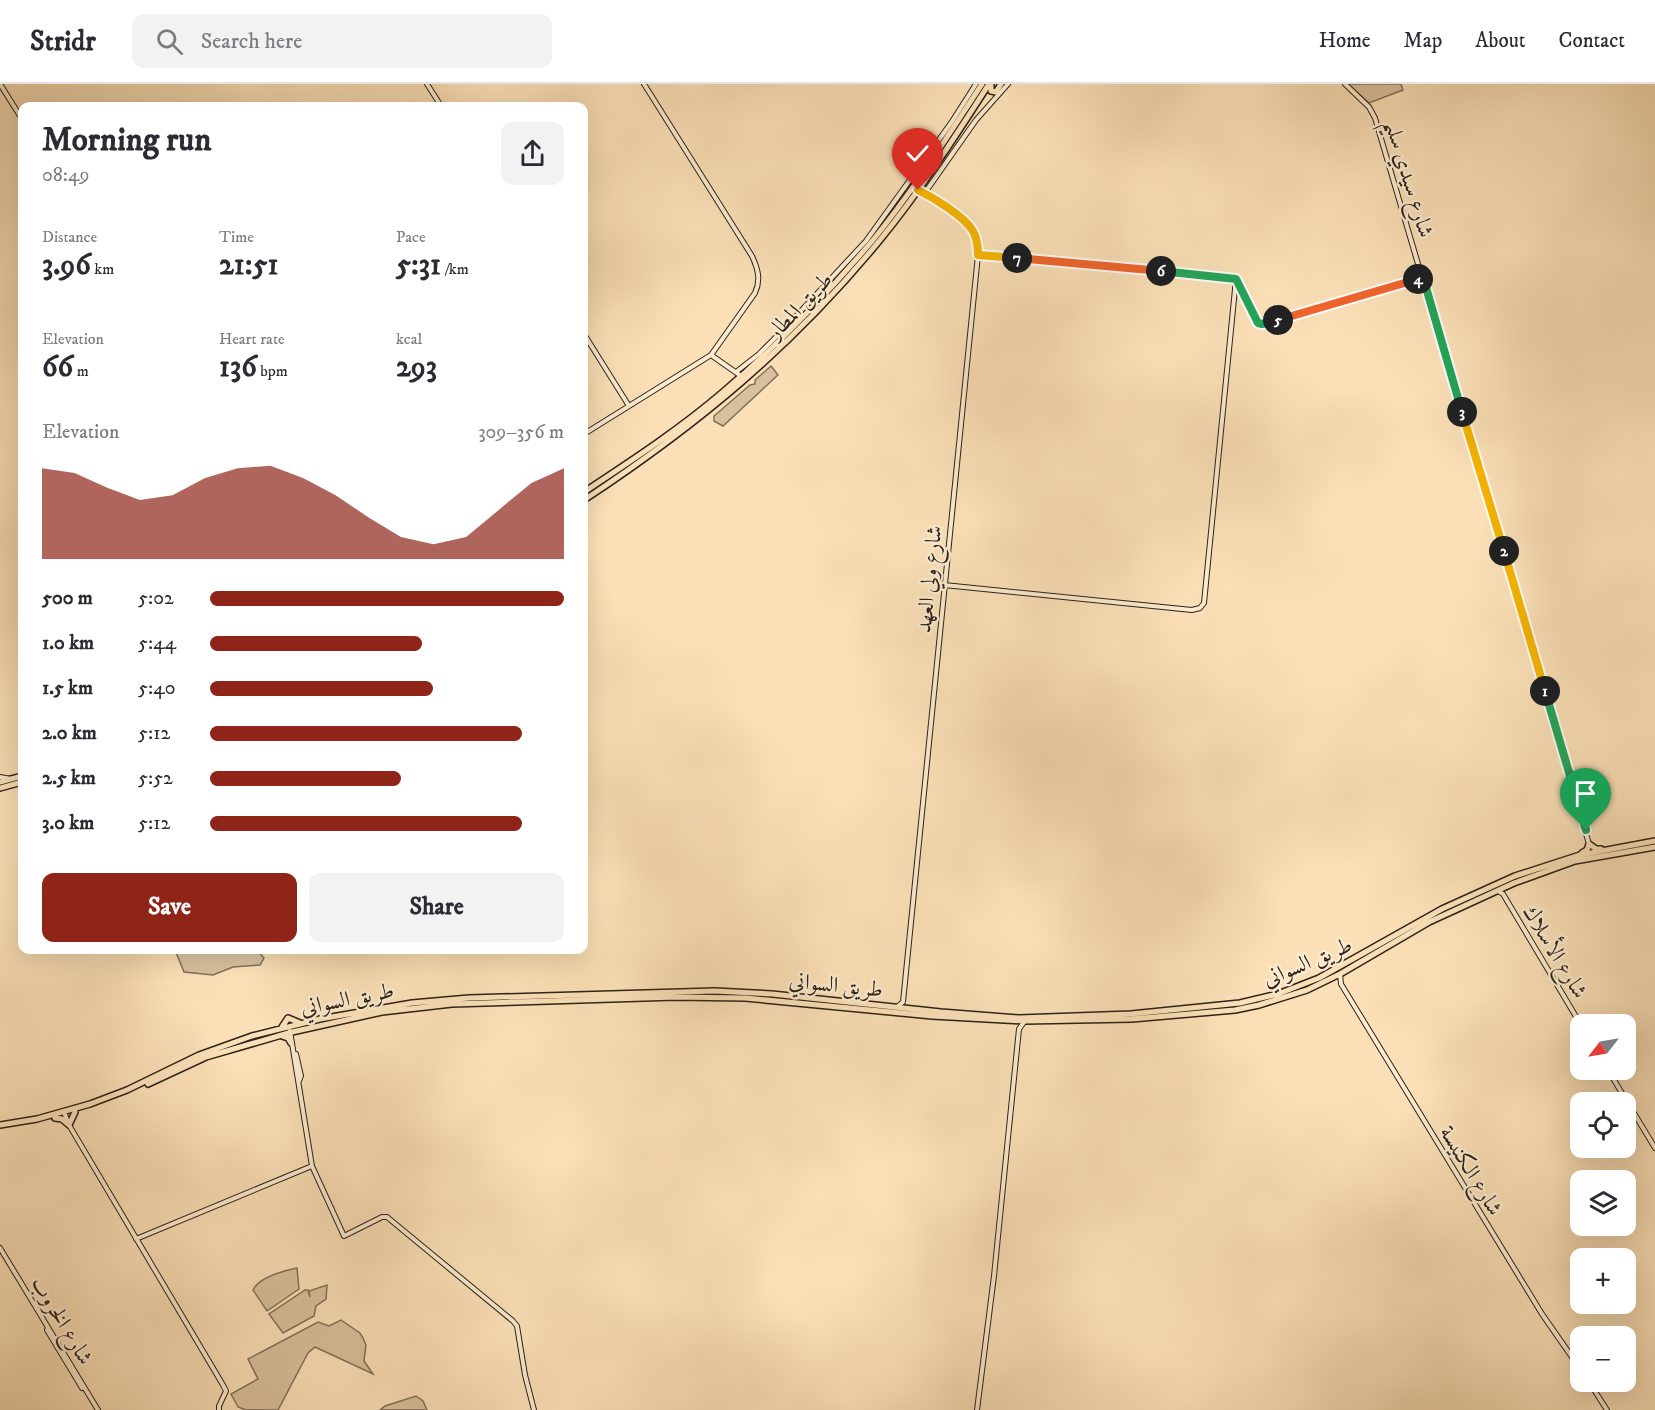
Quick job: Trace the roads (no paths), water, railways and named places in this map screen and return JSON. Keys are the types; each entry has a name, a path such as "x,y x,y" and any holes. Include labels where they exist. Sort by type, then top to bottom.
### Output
{"highway":[{"name":"طريق المطار","path":"588,489 686,422 815,304 878,233 982,84"},
{"name":"طريق المطار","path":"588,497 694,422 765,363 822,307 855,270 918,190 990,84"},
{"path":"990,84 990,89 994,92 1001,87"},
{"path":"878,233 888,216 889,208 895,207 903,200"},
{"path":"0,779 18,777"},
{"path":"0,788 18,783"},
{"name":"طريق السواني","path":"0,1127 75,1112 128,1093 206,1057 302,1026 382,1012 452,1004 712,994 795,996 1019,1018 1074,1017 1201,1008 1258,999 1291,990 1327,975 1442,909 1504,881 1580,855 1655,842"},
{"path":"1580,855 1587,850 1589,843 1596,849 1606,849"},
{"name":"طريق السواني","path":"712,994 932,1016 1025,1022 1131,1019 1235,1010 1278,1000 1330,979 1429,922 1503,887 1575,861 1655,847"},
{"path":"288,1018 302,1026 293,1042 278,1033 288,1018"},
{"name":"طريق السواني","path":"0,1127 55,1118 122,1092 185,1060 213,1049 278,1033"},
{"path":"55,1118 62,1119 69,1125 75,1112"}],"street":[{"path":"0,84 18,113"},
{"path":"427,84 438,102"},
{"path":"588,432 711,355 755,293 759,283 758,271 752,256 644,84"},
{"path":"711,355 738,374 759,354 866,241 975,84"},
{"path":"924,194 975,120 1001,87 1008,84"},
{"name":"شارع سيدي سليم","path":"1346,84 1373,113 1589,843"},
{"name":"شارع ولي العهد","path":"897,1007 902,1000 978,255 974,233 968,225 918,190"},
{"path":"978,255 1236,279 1242,286 1257,322 1262,324 1423,277"},
{"path":"944,585 1193,610 1202,607 1236,279"},
{"path":"588,340 629,406"},
{"name":"شارع الأسلاك","path":"1503,887 1503,894 1574,1014"},
{"name":"شارع الأسلاك","path":"1495,891 1503,894"},
{"name":"شارع الكنيسة","path":"1340,974 1341,984 1542,1314 1570,1354"},
{"path":"1330,979 1341,984"},
{"path":"902,1000 909,1008"},
{"path":"977,1410 993,1283 1019,1029 1012,1021"},
{"path":"1019,1029 1025,1022"},
{"path":"291,1029 312,1166 344,1236 382,1217 387,1217 513,1321 517,1326 534,1410"},
{"path":"1614,1080 1655,1148"},
{"path":"65,1113 69,1125 226,1391 219,1410"},
{"path":"136,1239 312,1166"},
{"name":"شارع الخروب","path":"0,1251 97,1410"},
{"path":"1595,1392 1607,1410"}]}
